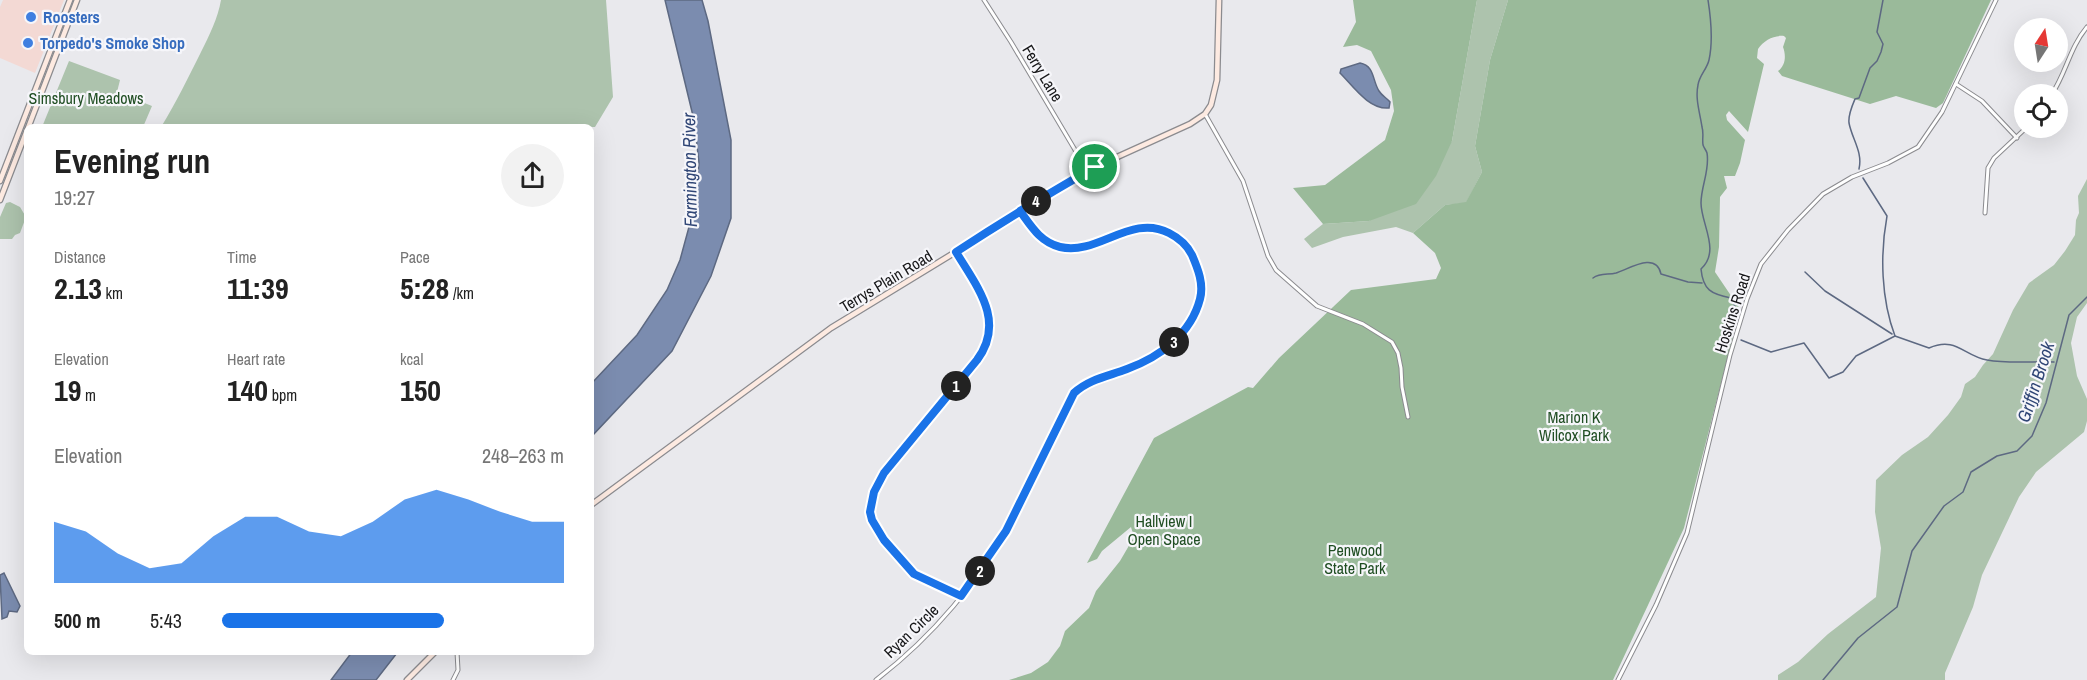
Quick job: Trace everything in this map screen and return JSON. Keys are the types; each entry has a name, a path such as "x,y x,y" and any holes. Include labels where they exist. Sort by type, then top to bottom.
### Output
{"street":[{"path":"0,181 70,0"},
{"path":"29,124 77,0"},
{"name":"Ferry Lane","path":"984,0 1081,160"},
{"path":"1219,0 1217,80 1211,105 1205,114 1243,181 1268,256 1276,270 1317,306 1363,324 1392,342 1398,353 1408,417"},
{"name":"Hoskins Road","path":"1618,680 1656,604 1687,532 1730,356 1761,264 1788,230 1823,194 1852,177 1918,147 1932,128 1956,84 1996,0"},
{"path":"2057,84 2072,50 2087,27"},
{"path":"41,76 47,78"},
{"path":"1956,84 1982,101 2014,135"},
{"name":"Terrys Plain Road","path":"594,503 831,328 1081,175 1190,124 1205,114"},
{"path":"0,200 24,137"},
{"path":"1985,213 1988,168 1994,158 2017,138"},
{"path":"1081,175 1081,160 1095,167"},
{"path":"3,172 9,175"},
{"name":"Ryan Circle","path":"876,680 918,644 961,596 1006,531 1074,393 1086,384 1133,367 1162,352 1186,328 1196,311 1201,295 1200,278 1191,252 1182,241 1168,232 1154,228 1139,228 1120,233 1088,247 1060,247 1038,235 1020,211"},
{"path":"956,252 986,305 989,327 988,342 977,360 884,473 874,492 870,512 884,540 914,574 961,596"},
{"path":"407,680 432,655"},
{"path":"453,680 458,670 458,655"}],"shaded area":[{"path":"3,0 64,0 35,73 0,58 0,7"}],"green space":[{"path":"221,0 606,0 613,97 595,127 594,124 163,124 182,90 215,20"},
{"path":"1353,0 1477,0 1452,141 1436,176 1416,204 1369,221 1323,224 1293,188 1325,185 1385,140 1394,111 1391,90 1371,51 1357,45 1343,47 1356,22"},
{"path":"1477,0 1508,0 1490,60 1475,146 1482,172 1466,203 1445,205 1413,233 1396,227 1343,237 1312,248 1304,239 1323,224 1369,221 1452,141"},
{"path":"1508,0 1991,0 1943,103 1936,108 1896,96 1870,104 1782,76 1778,71 1785,60 1783,47 1786,38 1784,36 1769,39 1758,49 1757,58 1764,64 1748,132 1729,111 1726,115 1727,120 1745,140 1735,176 1724,176 1727,188 1720,197 1719,247 1715,272 1740,309 1684,528 1613,680 1009,680 1031,673 1048,662 1060,646 1065,631 1089,608 1096,591 1120,561 1134,537 1131,527 1102,551 1097,559 1087,563 1154,438 1248,387 1253,388 1279,358 1351,290 1436,279 1441,268 1435,253 1413,233 1445,205 1466,202 1482,172 1475,146 1490,60"},
{"name":"Simsbury Meadows","path":"69,61 120,80 117,92 152,106 144,124 43,124"},
{"path":"2087,179 2087,303 2077,317 2071,343 2077,376 2087,399 2087,421 2084,432 2036,472 2019,497 1982,575 1973,607 1945,673 1945,680 1778,680 1778,675 1798,662 1828,634 1876,597 1881,548 1875,512 1876,480 1902,455 1928,437 1961,397 1965,384 1975,377 1993,354 2013,310 2029,283 2054,265 2075,235 2079,213 2078,196"},
{"path":"10,202 20,207 24,214 24,222 20,233 12,239 0,239 0,217 6,203"}],"water":[{"path":"665,0 702,0 731,140 731,218 711,276 672,351 594,434 594,381 637,335 667,290 680,260 695,205 699,163 694,120"},
{"path":"1360,63 1371,70 1379,91 1390,102 1389,108 1382,108 1368,101 1340,73 1341,69"},
{"path":"4,573 20,606 17,612 9,611 7,617 2,619 0,575"},
{"path":"350,655 395,655 376,680 331,680"}],"waterway":[{"path":"1708,0 1711,30 1710,53 1697,90 1703,145 1708,159 1701,203 1710,246 1707,262 1701,269 1704,282 1709,290 1731,298 1736,309 1730,331 1733,335"},
{"path":"1859,169 1860,157 1850,129 1849,117 1870,68 1877,61 1881,52 1883,44 1877,32 1883,0"},
{"path":"1863,178 1887,216 1883,246 1884,292 1895,336 1929,348 1938,345 1953,345 1987,360 2054,362"},
{"path":"1593,278 1648,263 1658,267 1661,274 1688,282 1702,283"},
{"path":"1805,272 1825,291 1892,334"},
{"name":"Griffin Brook","path":"1823,680 1858,638 1897,607 1912,551 1944,506 1963,492 1971,472 1997,456 2017,451 2032,436 2046,403 2069,315 2087,297"},
{"path":"1741,340 1771,352 1804,343 1829,378 1843,372 1856,356 1895,336"}],"place":[{"name":"Roosters","path":"31,17"},
{"name":"Torpedo's Smoke Shop","path":"28,43"}],"route":[{"path":"1095,167 1080,175 1059,187 1034,203 1020,211 993,228 956,252 986,305 989,327 988,342 977,360 884,473 874,492 870,512 884,540 914,574 961,596 1006,531 1074,393 1086,384 1133,367 1162,352 1186,328 1199,304 1202,286 1191,252 1182,241 1168,232 1154,228 1139,228 1120,233 1088,247 1068,248 1052,244 1033,230 1020,211 1059,187 1081,175 1081,160 1095,167"}],"water label":[{"name":"Farmington River","path":"690,170"}],"park label":[{"name":"Marion K Wilcox Park","path":"1574,426"},
{"name":"Hallview I Open Space","path":"1164,530"},
{"name":"Penwood State Park","path":"1355,559"}]}
